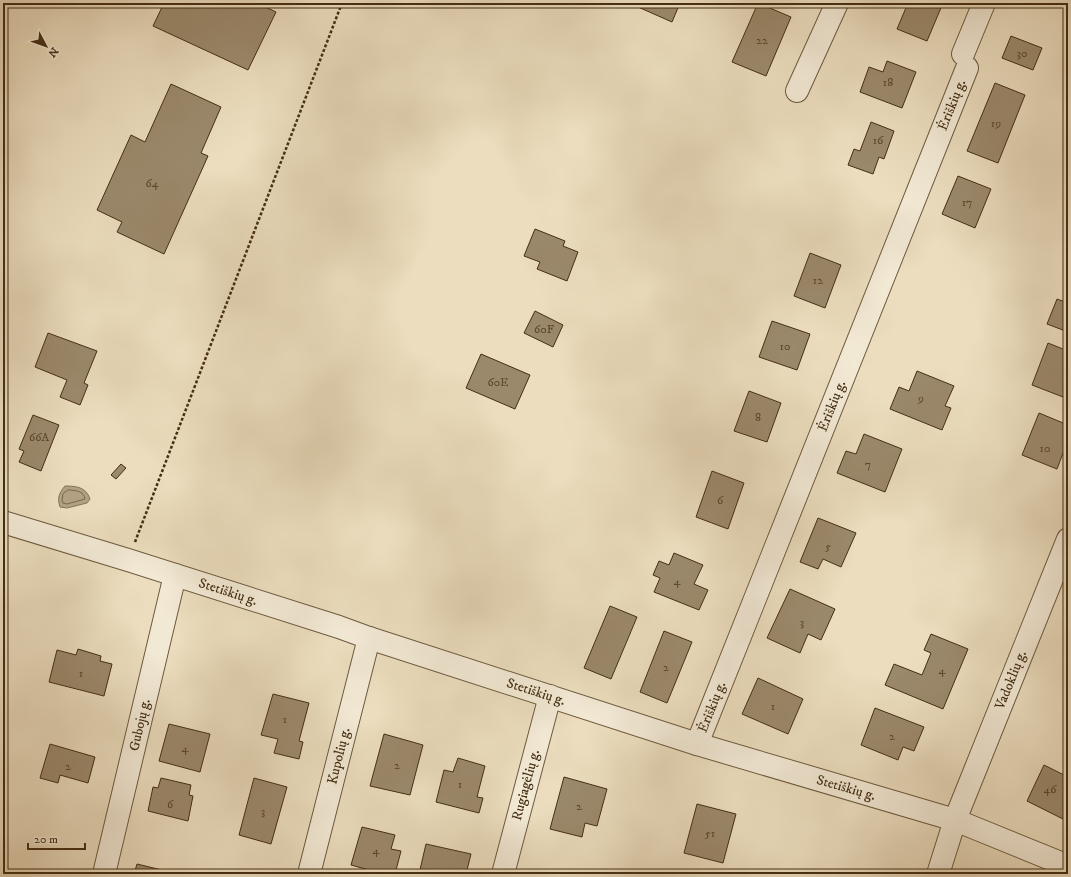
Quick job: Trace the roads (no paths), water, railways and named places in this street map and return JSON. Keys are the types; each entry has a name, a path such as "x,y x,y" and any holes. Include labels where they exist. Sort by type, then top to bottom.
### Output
{"street":[{"path":"797,91 836,3"},
{"name":"Ėriškių g.","path":"697,744 965,61 984,3"},
{"name":"Stetiškių g.","path":"3,522 339,627 697,744 955,820 1068,866"},
{"name":"Vadoklių g.","path":"938,874 955,820 1068,539"},
{"name":"Gubojų g.","path":"104,874 175,575"},
{"name":"Kupolių g.","path":"309,874 369,638"},
{"name":"Rugiagėlių g.","path":"503,874 550,696"}],"water":[{"path":"65,486 80,488 86,492 90,499 87,503 67,508 60,507 59,496"}]}
